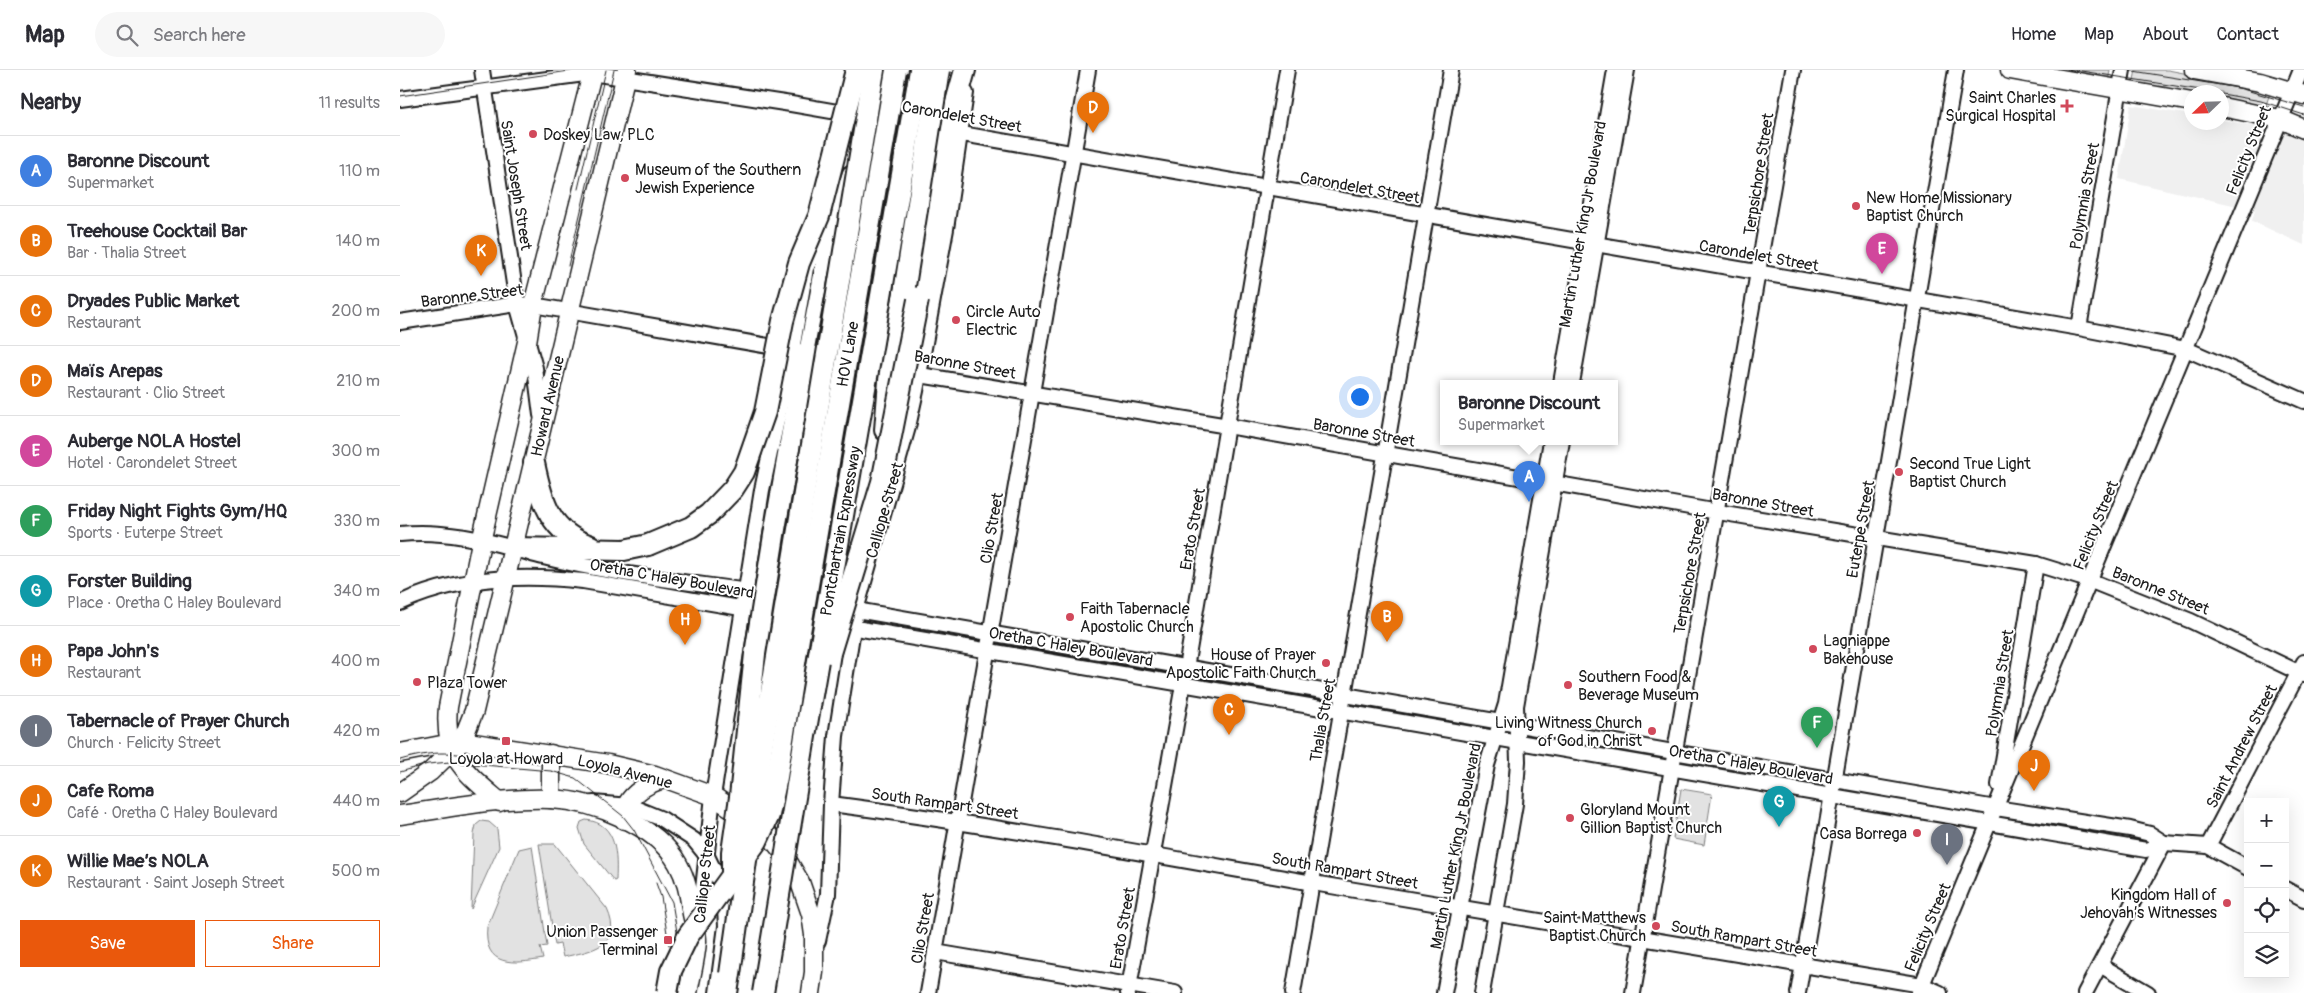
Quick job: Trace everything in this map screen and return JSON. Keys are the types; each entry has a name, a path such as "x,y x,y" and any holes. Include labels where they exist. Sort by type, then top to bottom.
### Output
{"highway":[{"path":"513,548 598,548 624,550 648,545 691,527 720,504 733,489 744,472 765,412 783,321 799,263 819,216 856,70"},
{"path":"728,983 764,738 874,70"},
{"name":"HOV Lane","path":"667,993 671,972 688,936 757,841 769,815 777,777 896,70"},
{"name":"Pontchartrain Expressway","path":"763,993 807,724 920,70"},
{"path":"882,515 890,369 939,70"},
{"path":"807,724 882,482 932,224 955,133 965,70"},
{"path":"728,983 732,852 762,608 794,420 799,352"},
{"path":"534,464 547,510 560,529 576,541 598,548"}],"main road":[{"path":"2010,70 2184,101"},
{"path":"2194,70 2260,82 2298,93"},
{"name":"Howard Avenue","path":"454,744 446,725 448,707 481,542 527,342 525,305 592,72"},
{"name":"Howard Avenue","path":"454,744 474,711 484,673 568,312 626,75"},
{"path":"2229,108 2280,119 2304,129"},
{"path":"456,666 484,673"},
{"path":"400,793 430,772 454,744 466,772 500,802"},
{"name":"Loyola Avenue","path":"400,753 454,744 551,754 608,764 664,779 712,796 768,832 782,851 800,882 811,914 815,952 811,993"},
{"path":"551,754 551,799"},
{"path":"625,812 644,787 664,779"},
{"path":"400,815 500,802 551,799 625,812 644,830 664,844 677,862 687,883 697,940"},
{"name":"Calliope Street","path":"688,993 697,940"}],"street":[{"name":"Saint Joseph Street","path":"482,70 525,305"},
{"name":"Calliope Street","path":"697,940 712,796 762,490 840,201 869,118 881,70"},
{"name":"Calliope Street","path":"815,952 828,894 831,804 836,736 852,628 908,427 920,375 955,133 970,70"},
{"name":"Clio Street","path":"928,993 1088,70"},
{"name":"Erato Street","path":"1129,989 1228,426 1288,70"},
{"path":"1426,216 1452,70"},
{"name":"Martin Luther King Jr Boulevard","path":"1572,380 1615,70"},
{"name":"Martin Luther King Jr Boulevard","path":"1562,380 1627,70"},
{"name":"Terpsichore Street","path":"1634,993 1794,70"},
{"name":"Euterpe Street","path":"1798,993 1834,796 1956,70"},
{"name":"Polymnia Street","path":"2079,328 2123,70"},
{"name":"Felicity Street","path":"1920,989 2091,581 2280,119 2298,93 2301,70"},
{"name":"Carondelet Street","path":"400,99 592,72 626,75 1073,152 1426,216 2079,328 2186,349 2302,397"},
{"name":"Thalia Street","path":"1293,993 1426,216"},
{"name":"Baronne Street","path":"400,322 525,305 1718,512 2036,564 2091,581 2191,621 2302,669"},
{"path":"527,342 541,402 542,428"},
{"name":"Martin Luther King Jr Boulevard","path":"1482,993 1515,804 1516,706 1550,483 1551,445"},
{"name":"Martin Luther King Jr Boulevard","path":"1444,993 1482,788 1495,737 1506,704 1550,483 1561,445"},
{"name":"Oretha C Haley Boulevard","path":"400,534 427,533 481,542 513,548 537,556 618,571 747,591 1344,696 1501,721 1996,808 2130,829 2150,834 2164,843"},
{"name":"Polymnia Street","path":"1996,808 2036,564"},
{"name":"Oretha C Haley Boulevard","path":"473,582 505,578 571,579 852,628 988,649 2146,850 2164,843 2208,846 2244,866"},
{"path":"400,603 442,588 473,582"},
{"name":"Saint Andrew Street","path":"2208,846 2302,669"},
{"name":"South Rampart Street","path":"831,804 957,821 1153,854 1312,883 1804,966 1940,993"},
{"name":"Loyola Avenue","path":"625,812 662,819 694,840 707,856 724,891 726,926 717,993"},
{"path":"2085,993 2164,843"},
{"path":"2289,891 2304,899"},
{"path":"935,952 1129,989 1175,993"},
{"path":"2100,965 2148,993"}],"shaded area":[{"path":"2037,70 2110,70 2108,82"},
{"path":"2136,70 2168,70 2271,90 2265,108 2229,102 2229,85 2184,85 2184,95 2133,85"},
{"path":"2131,105 2184,114 2184,130 2229,130 2229,121 2289,131 2304,138 2304,245 2252,221 2255,210 2119,179"},
{"path":"1681,789 1712,794 1704,845 1673,839"},
{"path":"586,820 597,822 610,834 616,861 616,880 614,881 584,844 579,828 581,822"},
{"path":"481,821 489,822 497,829 499,847 471,909 474,834 476,825"},
{"path":"539,844 555,844 607,909 611,921 611,931 608,939 602,945 563,957 560,944 555,945"},
{"path":"532,846 547,946 540,947 543,959 511,962 495,956 490,950 487,940 487,927 519,849"}],"tram line":[{"path":"400,96 576,70"},
{"path":"578,189 606,70"},
{"path":"568,266 614,70"},
{"path":"2075,70 2184,87"},
{"path":"2127,70 2239,88 2304,107"},
{"path":"2229,95 2261,101 2304,115"},
{"path":"400,760 434,753 444,753 465,755 489,761"},
{"path":"400,772 428,764 450,762 551,771 575,778 623,816 634,830 672,902 679,944"},
{"path":"656,883 661,897 669,945"}],"place":[{"name":"Saint Charles Surgical Hospital","path":"2067,106"},
{"name":"Maïs Arepas","path":"1093,133"},
{"name":"Doskey Law, PLC","path":"533,134"},
{"name":"Museum of the Southern Jewish Experience","path":"625,178"},
{"name":"New Home Missionary Baptist Church","path":"1856,206"},
{"name":"Auberge NOLA Hostel","path":"1882,274"},
{"name":"Willie Mae’s NOLA","path":"481,276"},
{"name":"Circle Auto Electric","path":"956,320"},
{"name":"Second True Light Baptist Church","path":"1899,472"},
{"name":"Baronne Discount","path":"1529,502"},
{"name":"Faith Tabernacle Apostolic Church","path":"1070,617"},
{"name":"Treehouse Cocktail Bar","path":"1387,642"},
{"name":"Papa John's","path":"685,645"},
{"name":"Lagniappe Bakehouse","path":"1813,649"},
{"name":"House of Prayer Apostolic Faith Church","path":"1326,663"},
{"name":"Plaza Tower","path":"417,682"},
{"name":"Southern Food & Beverage Museum","path":"1568,685"},
{"name":"Living Witness Church of God in Christ","path":"1652,731"},
{"name":"Dryades Public Market","path":"1229,735"},
{"name":"Loyola at Howard","path":"506,741"},
{"name":"Friday Night Fights Gym/HQ","path":"1817,748"},
{"name":"Cafe Roma","path":"2034,791"},
{"name":"Gloryland Mount Gillion Baptist Church","path":"1570,818"},
{"name":"Forster Building","path":"1779,827"},
{"name":"Casa Borrega","path":"1917,833"},
{"name":"Tabernacle of Prayer Church","path":"1947,865"},
{"name":"Kingdom Hall of Jehovah’s Witnesses","path":"2227,903"},
{"name":"Saint Matthews Baptist Church","path":"1656,926"},
{"name":"Union Passenger Terminal","path":"668,940"}]}
